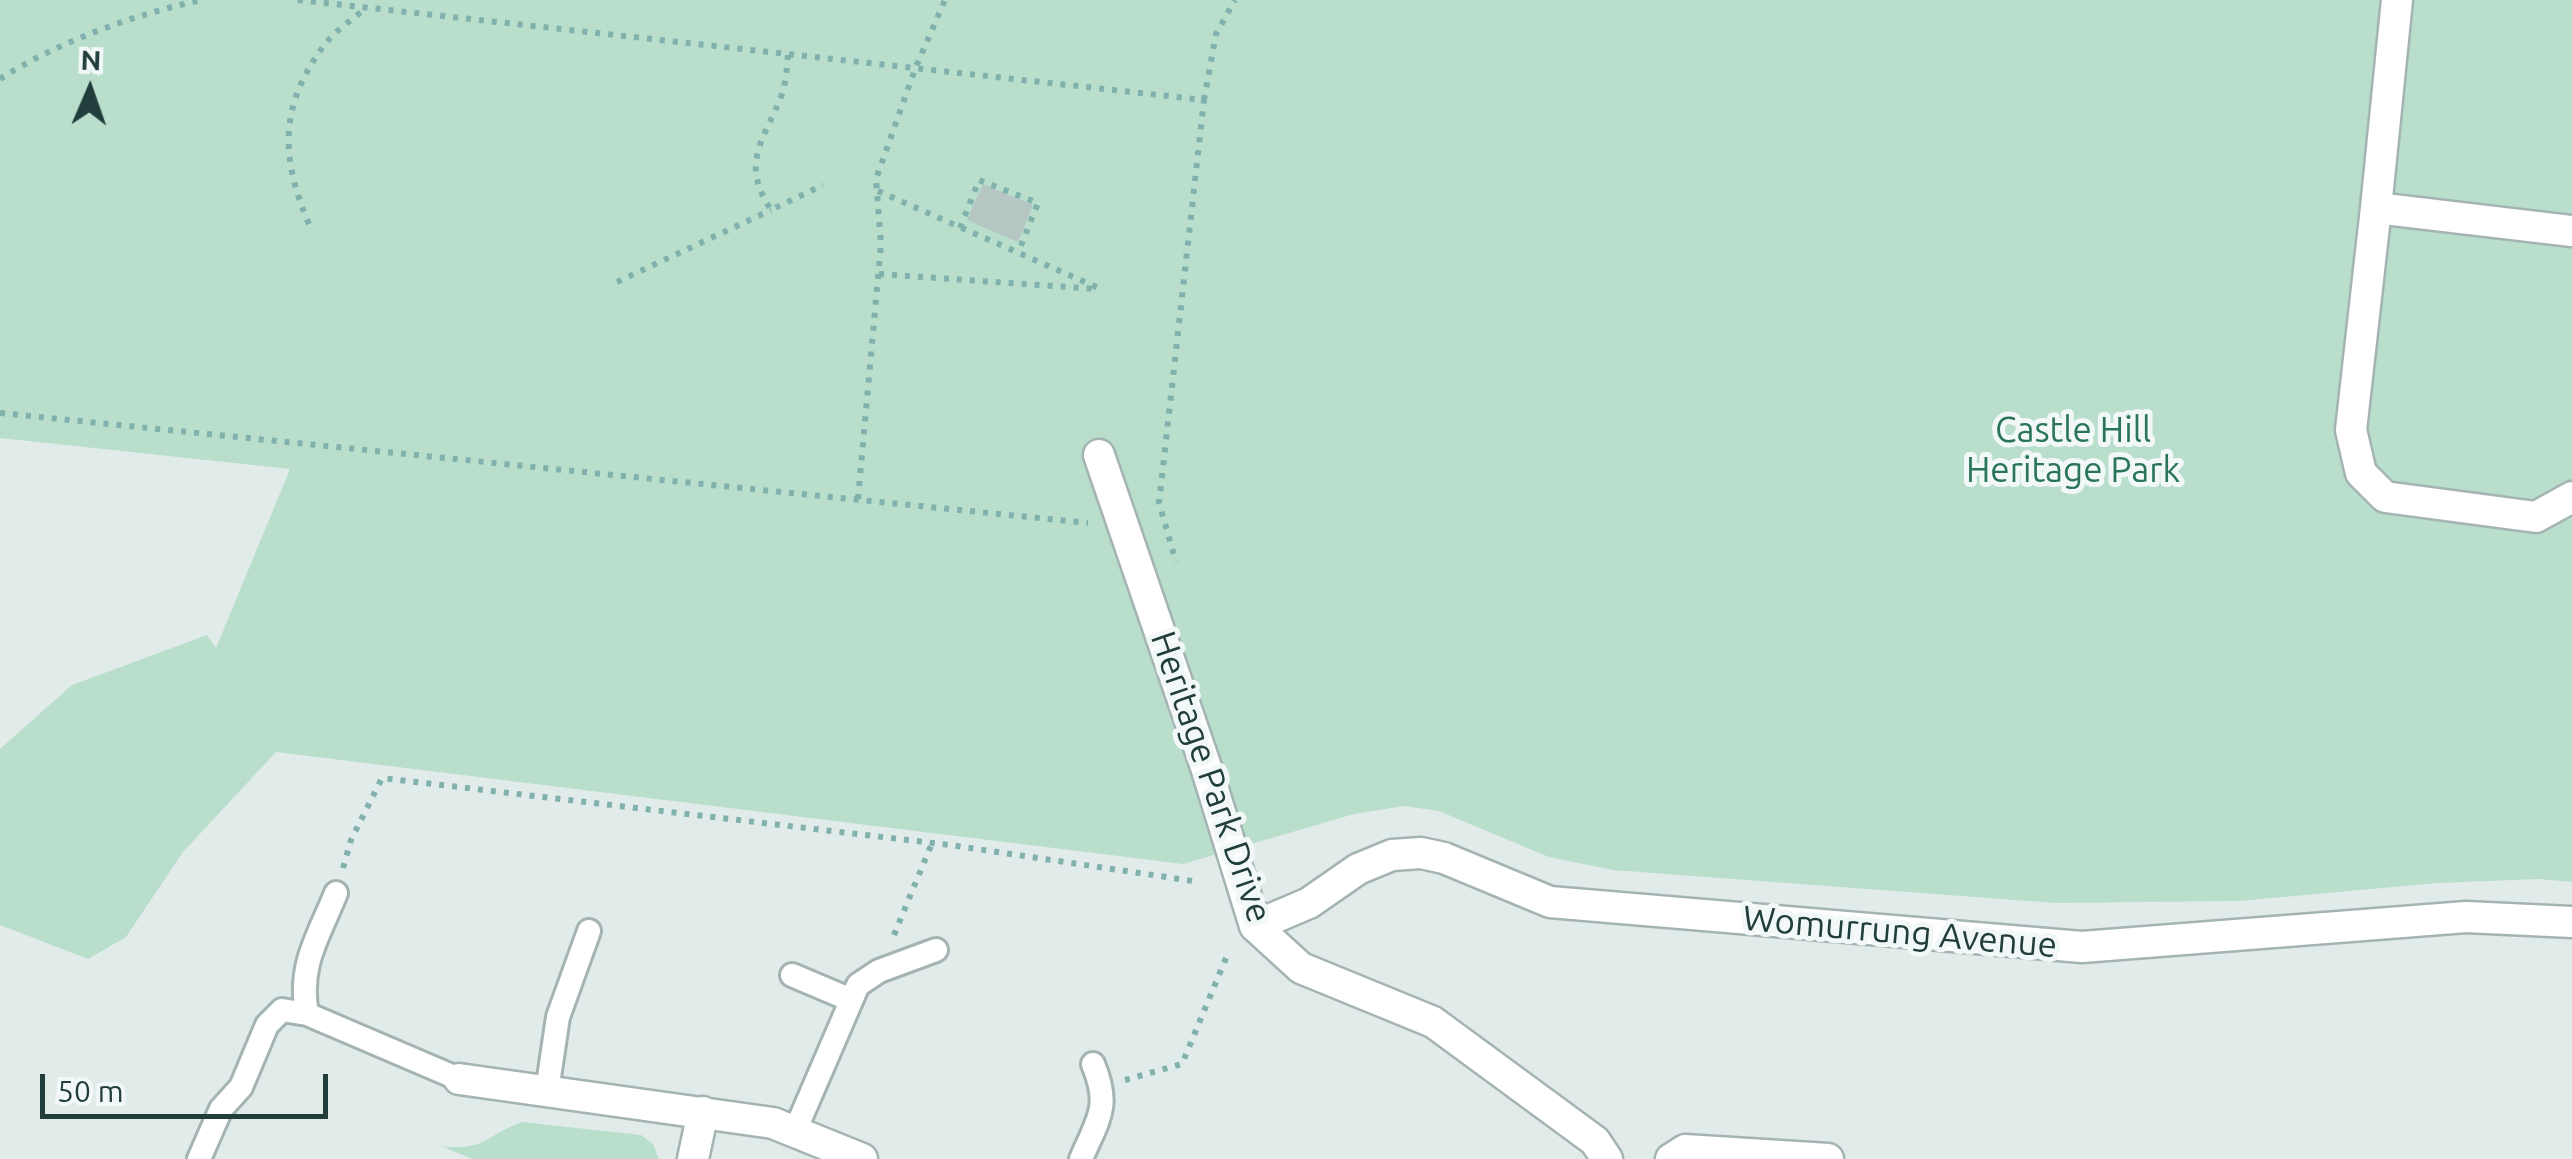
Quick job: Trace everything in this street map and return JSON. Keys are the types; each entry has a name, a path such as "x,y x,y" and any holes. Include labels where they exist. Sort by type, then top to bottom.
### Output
{"street":[{"path":"2397,0 2351,430 2361,474 2385,497 2536,517 2572,497"},
{"path":"2376,208 2572,230"},
{"name":"Heritage Park Drive","path":"1099,455 1207,770 1255,926 1301,968 1433,1022 1595,1140 1607,1159"},
{"name":"Womurrung Avenue","path":"1255,926 1310,902 1358,869 1392,855 1421,853 1444,858 1550,902 2082,948 2466,917 2572,922"},
{"path":"459,1078 773,1124 862,1159"},
{"path":"693,1159 703,1112"},
{"path":"1671,1159 1685,1150 1828,1159"}],"lane":[{"path":"307,1014 302,986 304,970 336,894"},
{"path":"548,1090 558,1017 589,931"},
{"path":"795,1131 862,980 936,950"},
{"path":"792,975 851,1000"},
{"path":"199,1159 220,1108 241,1087 272,1018 282,1010 307,1014 459,1078"},
{"path":"1081,1159 1100,1113 1102,1086 1093,1064"}],"path":[{"path":"0,79 132,18 202,0"},
{"path":"298,0 1204,100"},
{"path":"858,499 881,244 876,179 915,69 945,0"},
{"path":"1180,576 1159,503 1204,100 1216,34 1235,0"},
{"path":"309,224 292,186 286,142 300,85 327,41 366,8"},
{"path":"771,210 757,186 756,159 761,135 784,86 788,55"},
{"path":"960,228 978,180 1038,203 1018,254"},
{"path":"617,282 823,184"},
{"path":"877,191 1103,290 879,274"},
{"path":"0,413 1124,527"},
{"path":"336,894 351,840 382,778 932,843 1193,881"},
{"path":"879,971 932,843"},
{"path":"1102,1086 1182,1064 1226,958"}],"green space":[{"name":"Castle Hill Heritage Park","path":"0,0 2572,0 2572,882 2539,879 2438,883 2239,901 2055,903 1613,870 1549,857 1439,811 1404,806 1354,814 1183,864 276,752 183,852 126,937 88,959 0,925 0,749 72,685 207,635 216,648 290,469 0,438"},
{"path":"523,1122 641,1135 653,1144 659,1159 473,1159 441,1146 477,1144"}],"building":[{"path":"983,184 1033,205 1018,242 967,220"}]}
